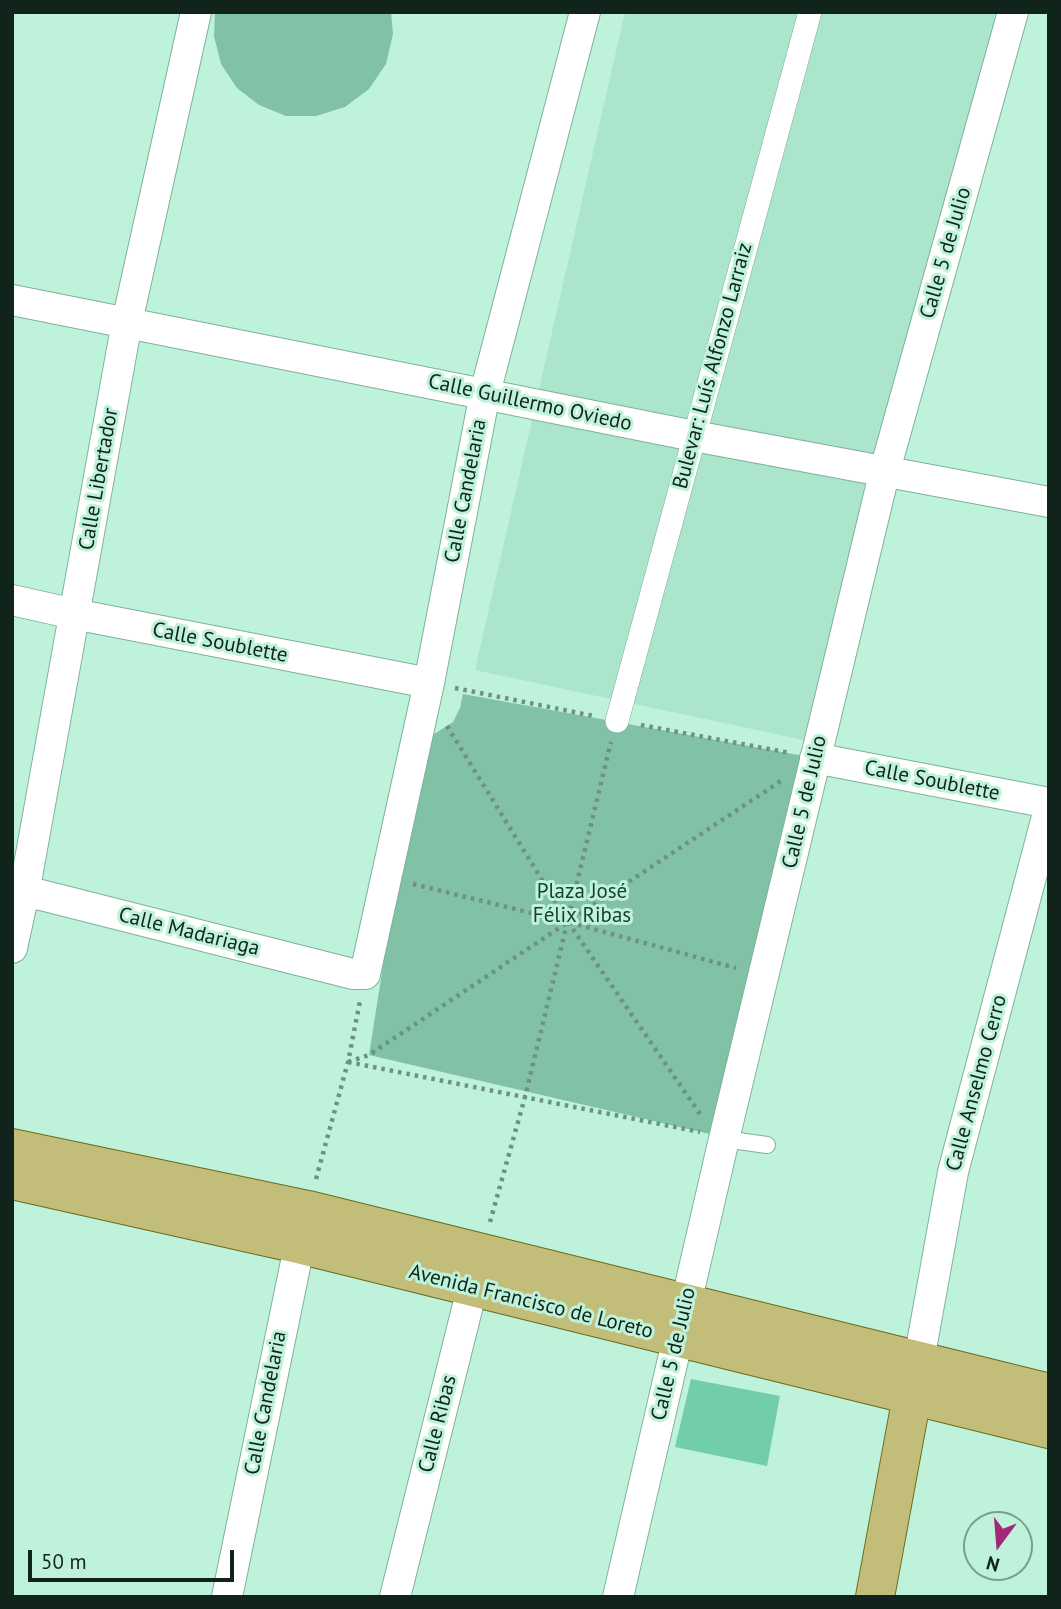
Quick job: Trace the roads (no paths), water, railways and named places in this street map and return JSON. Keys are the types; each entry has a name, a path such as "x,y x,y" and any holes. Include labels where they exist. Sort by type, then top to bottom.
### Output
{"main road":[{"name":"Avenida Francisco de Loreto","path":"12,1148 480,1256 682,1322 915,1378 1049,1393"},
{"name":"Avenida Francisco de Loreto","path":"12,1180 307,1214"},
{"name":"Avenida Francisco de Loreto","path":"915,1378 1049,1429"},
{"name":"Calle Anselmo Cerro","path":"875,1597 915,1378"}],"street":[{"name":"Calle Libertador","path":"12,948 18,891 74,614 127,322 196,12"},
{"name":"Calle Candelaria","path":"365,974 429,683 485,393 585,12"},
{"name":"Bulevar: Luís Alfonzo Larraiz","path":"617,720 810,12"},
{"name":"Calle 5 de Julio","path":"618,1597 682,1322 711,1132 815,758 885,470 1013,12"},
{"name":"Calle Guillermo Oviedo","path":"12,300 694,436 1049,502"},
{"name":"Calle Soublette","path":"12,600 429,683"},
{"name":"Calle Soublette","path":"815,758 1049,803"},
{"name":"Calle Anselmo Cerro","path":"915,1378 953,1172 1049,809"},
{"name":"Calle Madariaga","path":"18,891 353,974 365,974"},
{"name":"Calle Candelaria","path":"227,1597 307,1214"},
{"name":"Calle Ribas","path":"395,1597 480,1256"}],"lane":[{"path":"711,1132 767,1145"}],"park label":[{"name":"Plaza José Félix Ribas","path":"582,904"}]}
